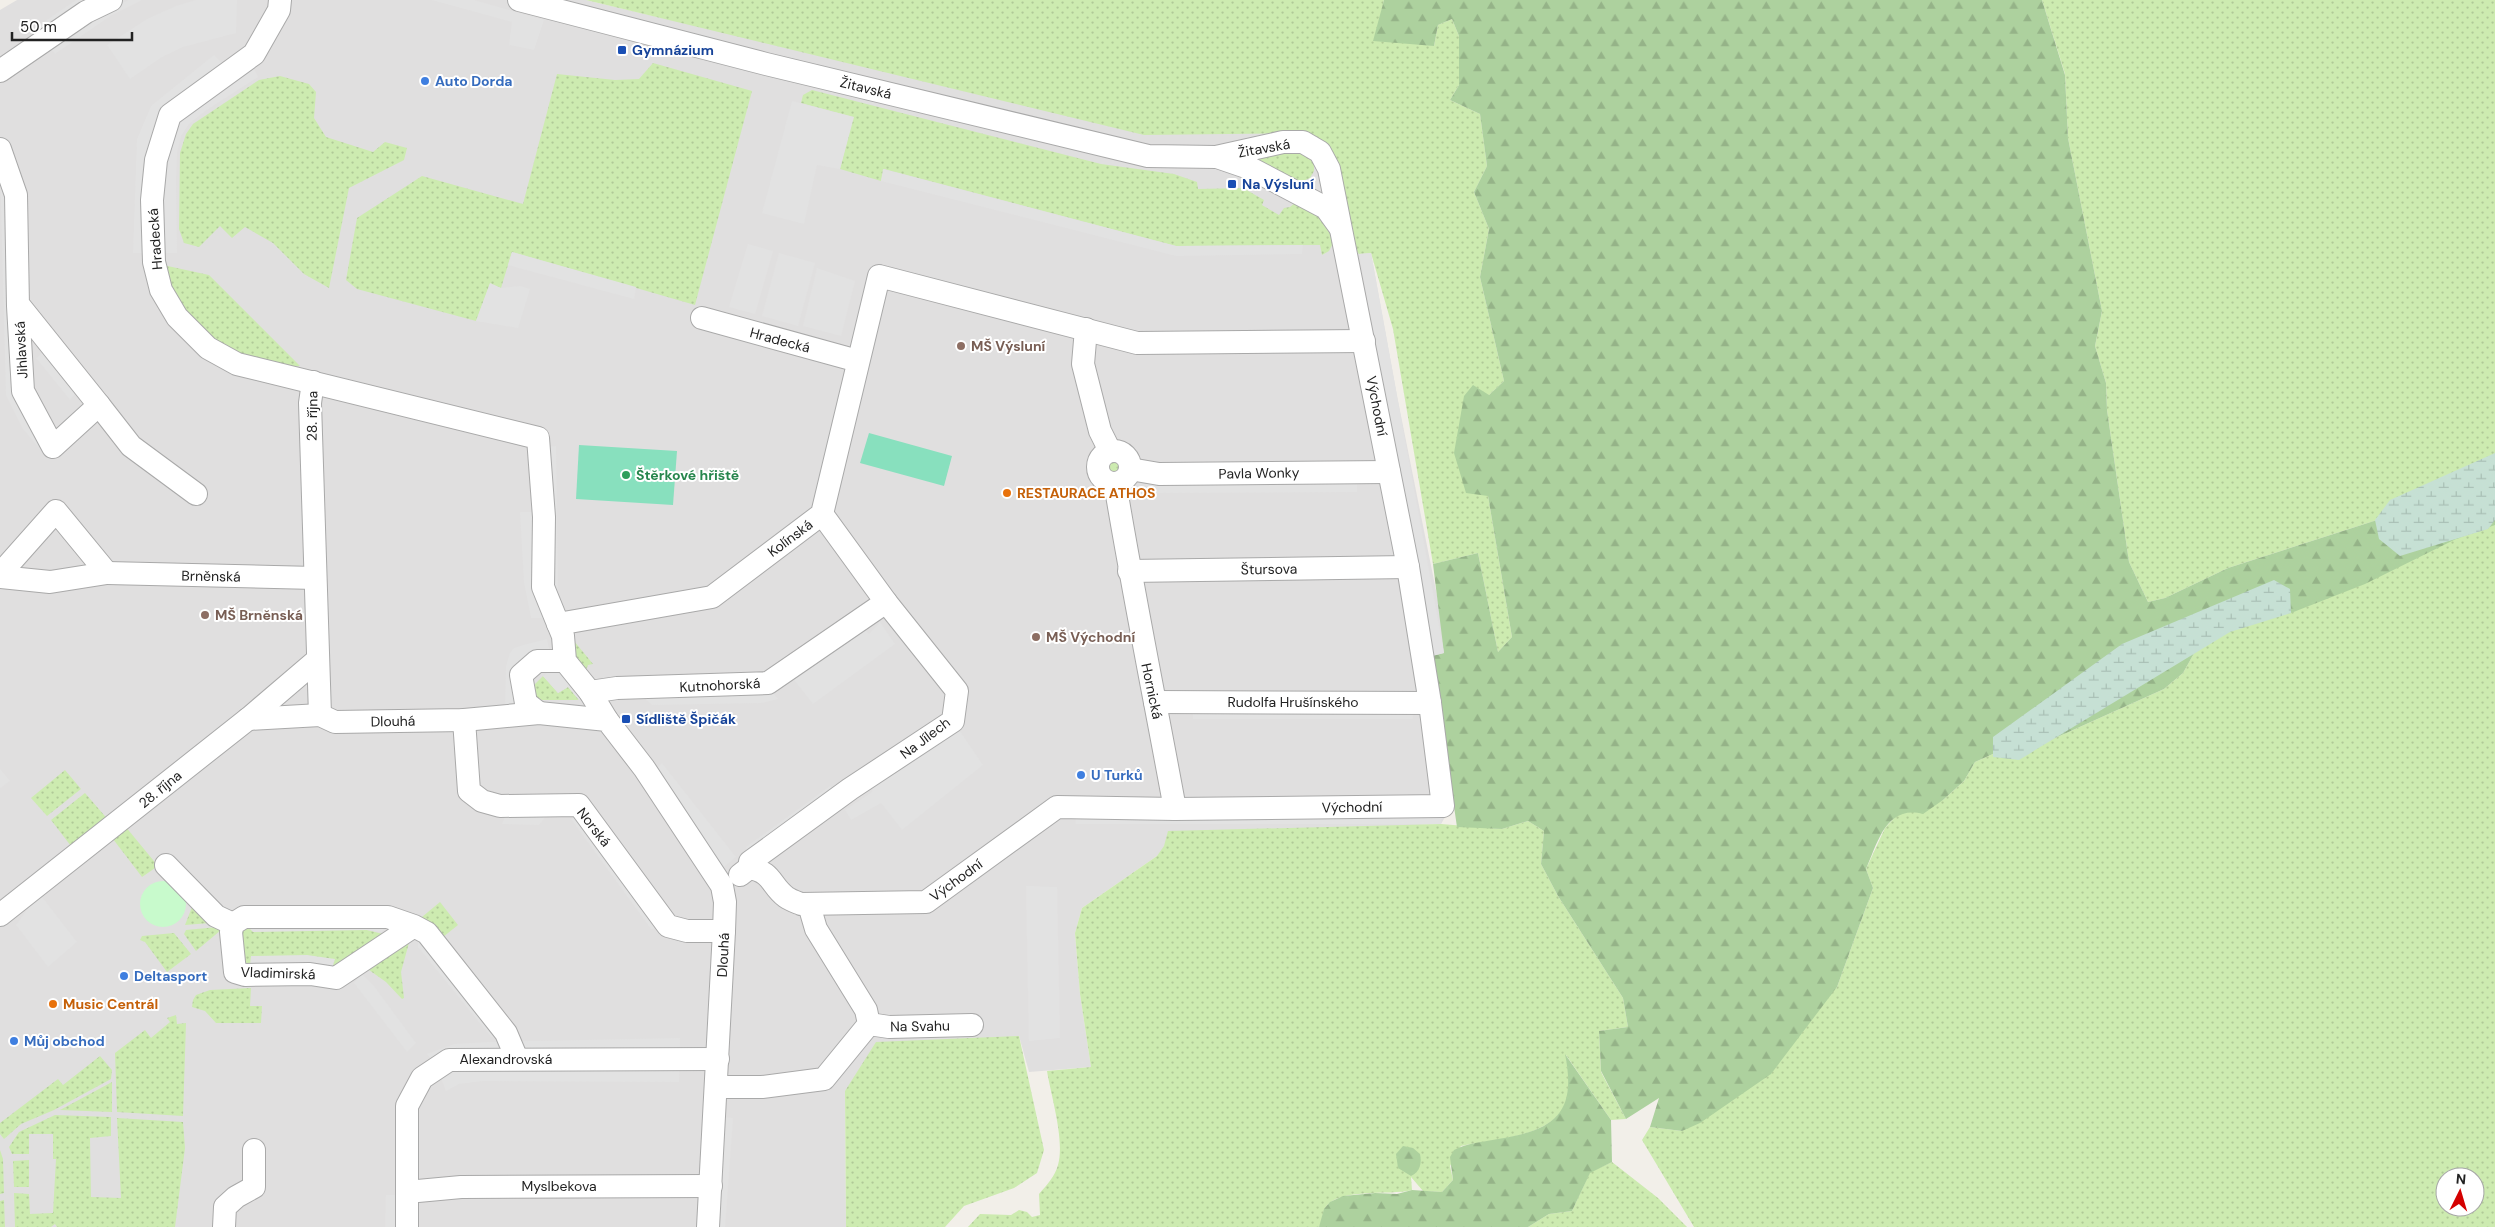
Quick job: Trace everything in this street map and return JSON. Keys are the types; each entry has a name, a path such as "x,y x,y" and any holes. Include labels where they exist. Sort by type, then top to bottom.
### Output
{"street":[{"path":"0,71 86,12 111,0"},
{"name":"Hradecká","path":"280,0 279,10 254,54 170,115 156,160 152,200 154,262 161,290 177,317 208,348 237,364 538,438 544,517 543,587 558,624"},
{"name":"Žitavská","path":"519,0 766,64 1148,156 1216,157 1283,142 1303,142 1320,152 1329,168 1345,257"},
{"name":"Jihlavská","path":"0,149 16,195 18,304 23,392 53,447 99,405"},
{"name":"Žitavská","path":"1216,157 1252,169 1326,208 1339,226"},
{"path":"1304,196 1329,168"},
{"name":"Východní","path":"749,868 760,870 768,875 786,898 809,905 926,902 1057,807 1175,809 1443,806 1430,703 1408,567 1364,341 1345,257"},
{"name":"Kolínská","path":"558,624 712,596 822,514 879,276 1086,329"},
{"name":"Jihlavská","path":"18,304 131,446 196,494"},
{"name":"Hradecká","path":"702,318 858,361"},
{"path":"1122,476 1128,459 1124,454 1110,451 1100,431 1083,364 1086,329 1137,343 1364,341"},
{"name":"28. října","path":"313,382 310,403 320,715"},
{"name":"Pavla Wonky","path":"1122,476 1389,472"},
{"name":"Hornická","path":"1122,476 1129,571 1175,809"},
{"name":"Brněnská","path":"0,575 56,511 108,573"},
{"name":"Na Jílech","path":"722,886 749,868 750,862 850,789 953,721 956,691 886,602 822,514"},
{"name":"Štursova","path":"1129,571 1408,567"},
{"name":"Brněnská","path":"0,575 50,582 108,573 316,578"},
{"name":"Kutnohorská","path":"590,692 617,688 768,683 886,602"},
{"path":"539,713 526,703 521,675 538,660 565,661 563,636 558,624"},
{"name":"28. října","path":"0,915 248,719 317,660"},
{"name":"Dlouhá","path":"565,661 590,692 607,720 644,768 722,886 725,902 724,931 712,1186 708,1227"},
{"name":"Rudolfa Hrušínského","path":"1155,702 1430,703"},
{"name":"Dlouhá","path":"248,719 320,715 335,722 464,720 539,713 607,720"},
{"name":"Norská","path":"464,720 469,791 482,801 500,806 579,805 668,926 687,931 724,931"},
{"path":"166,865 216,916 233,924 244,917 388,917 414,926 427,933 506,1033 517,1059"},
{"path":"717,1087 762,1087 824,1079 869,1024 866,1010 816,929 809,905"},
{"name":"Vladimirská","path":"233,924 231,932 234,972 245,975 310,974 336,978 414,926"},
{"name":"Na Svahu","path":"869,1024 888,1027 972,1025"},
{"name":"Alexandrovská","path":"407,1227 407,1106 422,1078 449,1060 718,1059"},
{"path":"224,1227 225,1207 236,1197 254,1187 254,1150"},
{"name":"Myslbekova","path":"407,1192 462,1187 712,1186"}],"shaded area":[{"path":"17,0 586,0 653,16 1306,133 1352,253 1371,253 1397,396 1472,770 1441,824 1176,836 1157,856 1082,908 1075,933 1080,994 1091,1067 1029,1072 1019,1036 845,1091 846,1227 0,1227 0,10"},
{"path":"76,0 85,0 39,32 35,28"},
{"path":"129,0 142,0 112,15 55,54 51,49 110,9"},
{"path":"196,0 237,0 236,33 183,47 162,57 130,79 107,45 147,19 176,6"},
{"path":"432,0 474,0 544,20 534,50 509,45 512,22"},
{"path":"214,55 227,68 252,65 258,77 205,111 189,124 181,136 177,152 177,253 133,253 137,139 151,106"},
{"path":"792,101 854,117 840,169 817,165 804,224 762,213"},
{"path":"0,167 11,191 18,388 55,454 48,459 23,429 6,395"},
{"path":"883,169 1176,246 1303,245 1302,254 1176,256 881,181"},
{"path":"748,244 773,251 755,314 729,307"},
{"path":"512,252 636,287 634,299 508,265"},
{"path":"779,253 815,263 798,326 762,316"},
{"path":"1371,253 1444,653 1432,656 1359,254"},
{"path":"817,268 855,281 841,336 803,326"},
{"path":"490,283 501,288 520,286 530,289 518,328 476,321"},
{"path":"46,349 79,390 70,400 36,358"},
{"path":"556,446 558,594 565,610 546,618 531,618 524,583 520,512 541,512 545,447"},
{"path":"1146,481 1357,481 1357,492 1147,493"},
{"path":"880,622 895,644 813,704 790,675 860,625 869,634"},
{"path":"547,639 550,653 532,655 516,709 505,708 506,666 510,653 514,648"},
{"path":"556,666 583,696 579,700 568,687 558,693 543,676"},
{"path":"768,687 778,699 761,703 652,705 638,692"},
{"path":"1193,710 1412,710 1413,719 1193,719"},
{"path":"953,721 983,765 902,830 881,803 851,820 845,810 872,792 873,776"},
{"path":"662,763 736,857 722,869 654,771"},
{"path":"0,769 10,781 0,788"},
{"path":"830,786 837,799 750,862 746,847"},
{"path":"1443,806 1441,824 1076,824 1074,808"},
{"path":"507,812 549,812 539,825 502,824"},
{"path":"585,814 668,926 651,929 571,819"},
{"path":"1026,886 1057,887 1060,1038 1029,1041"},
{"path":"39,893 77,942 48,967 16,925"},
{"path":"386,921 382,932 367,930 253,932 248,927"},
{"path":"429,939 503,1037 491,1037 418,947 418,941"},
{"path":"307,955 335,959 331,972 250,969 251,956"},
{"path":"362,974 374,986 416,1043 407,1052 354,983"},
{"path":"680,1038 679,1082 482,1081 459,1084 446,1091 437,1067 427,1054 454,1044"},
{"path":"722,1117 733,1118 725,1227 713,1227"},
{"path":"386,1195 407,1195 407,1227 385,1227"}],"green space":[{"path":"586,0 1384,0 1381,14 1434,46 1438,25 1452,19 1459,36 1459,85 1450,100 1480,114 1487,166 1474,192 1489,229 1480,277 1504,381 1489,395 1488,496 1512,637 1498,652 1478,553 1433,564 1393,329 1371,253 1359,254 1355,250 1306,133 1144,135"},
{"path":"1384,0 2042,0 2065,75 2068,138 2102,311 2095,346 2106,383 2107,410 2129,562 2148,602 2165,598 2228,568 2374,521 2495,470 2495,525 2456,539 2365,584 2291,613 2237,622 2206,632 2183,673 2164,689 2033,748 1995,753 1975,762 1964,781 1943,800 1923,814 1910,813 1900,815 1885,828 1866,869 1873,888 1837,987 1771,1074 1700,1123 1682,1131 1650,1127 1659,1098 1626,1119 1601,1071 1599,1031 1628,1027 1623,998 1558,896 1541,864 1544,831 1528,821 1502,829 1457,827 1432,656 1444,653 1433,564 1478,553 1498,652 1512,637 1488,496 1466,493 1454,453 1464,396 1473,385 1489,395 1504,381 1480,277 1489,229 1474,192 1487,166 1480,114 1450,100 1459,85 1459,36 1452,19 1438,25 1434,46 1373,41"},
{"path":"2042,0 2495,0 2495,470 2374,521 2228,568 2165,598 2148,602 2129,562 2107,410 2106,383 2095,346 2102,311 2068,138 2065,74"},
{"path":"653,63 752,91 695,305 512,252 501,288 490,284 476,321 357,289 346,280 357,218 422,176 523,204 557,74 615,80 639,79"},
{"path":"280,76 309,84 316,92 314,118 326,137 373,152 385,142 407,148 404,160 349,188 329,288 304,274 273,243 245,227 232,238 220,226 199,247 184,243 179,229 180,153 186,134 193,124 259,80"},
{"path":"812,90 1101,164 1174,174 1197,182 1198,189 1243,188 1264,200 1262,205 1279,215 1284,208 1290,207 1297,201 1327,218 1333,243 1329,251 1322,255 1320,245 1176,246 884,169 881,181 840,169 853,117 801,103 803,95"},
{"path":"1299,150 1308,153 1314,162 1314,171 1310,178 1298,183 1256,163 1255,157"},
{"path":"163,265 209,275 300,366 281,367 262,364 226,349 210,338 195,325 172,295 167,284"},
{"path":"869,433 952,456 944,486 860,463"},
{"name":"Štěrkové hřiště","path":"579,445 677,451 673,505 576,499"},
{"path":"2495,453 2495,520 2488,529 2400,556 2379,539 2375,520 2390,500"},
{"path":"1112,458 1118,458 1123,463 1121,472 1112,474 1107,469 1107,463"},
{"path":"2495,523 2495,1227 1694,1227 1642,1140 1650,1127 1682,1131 1837,987 1873,888 1866,869 1885,828 1899,813 1943,800 1964,781 1975,762 1995,753 2033,748 2164,689 2183,673 2206,632"},
{"path":"2274,580 2290,589 2291,613 2230,632 2019,760 1993,757 1993,737 2122,644"},
{"path":"574,641 593,664 588,665 586,670 572,658"},
{"path":"543,676 558,693 568,687 579,700 541,700 536,697 532,687"},
{"path":"65,770 81,789 47,816 31,798"},
{"path":"85,793 110,822 74,850 51,820"},
{"path":"1528,821 1544,831 1541,864 1558,896 1623,998 1628,1027 1599,1031 1601,1072 1626,1119 1611,1120 1566,1055 1570,1086 1566,1103 1557,1116 1544,1126 1529,1132 1461,1146 1450,1166 1453,1180 1442,1192 1423,1191 1411,1177 1412,1190 1365,1193 1341,1197 1332,1201 1325,1208 1319,1227 968,1227 980,1214 1011,1215 1019,1210 1027,1212 1032,1217 1040,1215 1039,1194 1055,1173 1060,1155 1057,1118 1047,1071 1091,1067 1080,994 1075,933 1082,908 1157,856 1164,846 1168,831 1441,824 1502,829"},
{"path":"125,826 158,866 142,877 113,839"},
{"path":"163,881 176,885 182,891 186,904 182,917 176,923 163,927 150,923 144,917 140,904 144,891 150,885"},
{"path":"440,902 458,925 443,937 422,917"},
{"path":"192,907 210,923 185,925"},
{"path":"218,927 221,930 196,951 184,934 186,930"},
{"path":"240,927 367,930 383,934 335,973 251,956 250,969 244,968"},
{"path":"174,933 191,954 167,972 145,942 140,940 142,936"},
{"path":"410,939 401,972 404,998 402,999 386,982 362,965"},
{"path":"251,988 250,1006 262,1006 261,1023 216,1023 205,1011 192,1007 196,995 210,990"},
{"path":"176,1015 177,1024 186,1023 183,1116 117,1112 115,1053 145,1030 151,1038 170,1022 167,1018"},
{"path":"1019,1036 1044,1150 1037,1173 1014,1188 964,1206 945,1227 846,1227 845,1091 876,1042"},
{"path":"1565,1054 1611,1120 1612,1162 1590,1173 1572,1211 1549,1214 1528,1227 1319,1227 1324,1209 1330,1202 1343,1196 1375,1193 1397,1194 1412,1190 1442,1192 1453,1180 1450,1157 1454,1150 1470,1144 1518,1135 1547,1124 1557,1115 1564,1104 1568,1091"},
{"path":"100,1056 112,1070 111,1079 54,1110 21,1124 4,1139 0,1134 0,1123 58,1079 63,1085"},
{"path":"112,1082 112,1112 60,1110"},
{"path":"55,1115 111,1117 111,1136 90,1138 91,1197 121,1198 117,1118 183,1122 185,1148 175,1227 57,1227 55,1224 51,1227 15,1227 14,1193 29,1194 30,1214 53,1213 56,1159 53,1159 53,1134 29,1134 29,1154 12,1154 9,1147 19,1132"},
{"path":"1403,1146 1413,1148 1420,1154 1420,1167 1411,1176 1398,1168 1396,1154"},
{"path":"0,1150 3,1159 4,1193 0,1194"},
{"path":"29,1160 29,1187 14,1187 13,1161"},
{"path":"1612,1162 1658,1198 1687,1227 1528,1227 1549,1214 1572,1211 1590,1172"},
{"path":"4,1200 5,1227 0,1227 0,1201"}],"place":[{"name":"Gymnázium","path":"622,50"},
{"name":"Auto Dorda","path":"425,81"},
{"name":"Na Výsluní","path":"1232,184"},
{"name":"MŠ Výsluní","path":"961,346"},
{"name":"Štěrkové hřiště","path":"626,475"},
{"name":"RESTAURACE ATHOS","path":"1007,493"},
{"name":"MŠ Brněnská","path":"205,615"},
{"name":"MŠ Východní","path":"1036,637"},
{"name":"Sídliště Špičák","path":"626,719"},
{"name":"U Turků","path":"1081,775"},
{"name":"Deltasport","path":"124,976"},
{"name":"Music Centrál","path":"53,1004"},
{"name":"Můj obchod","path":"14,1041"}]}
